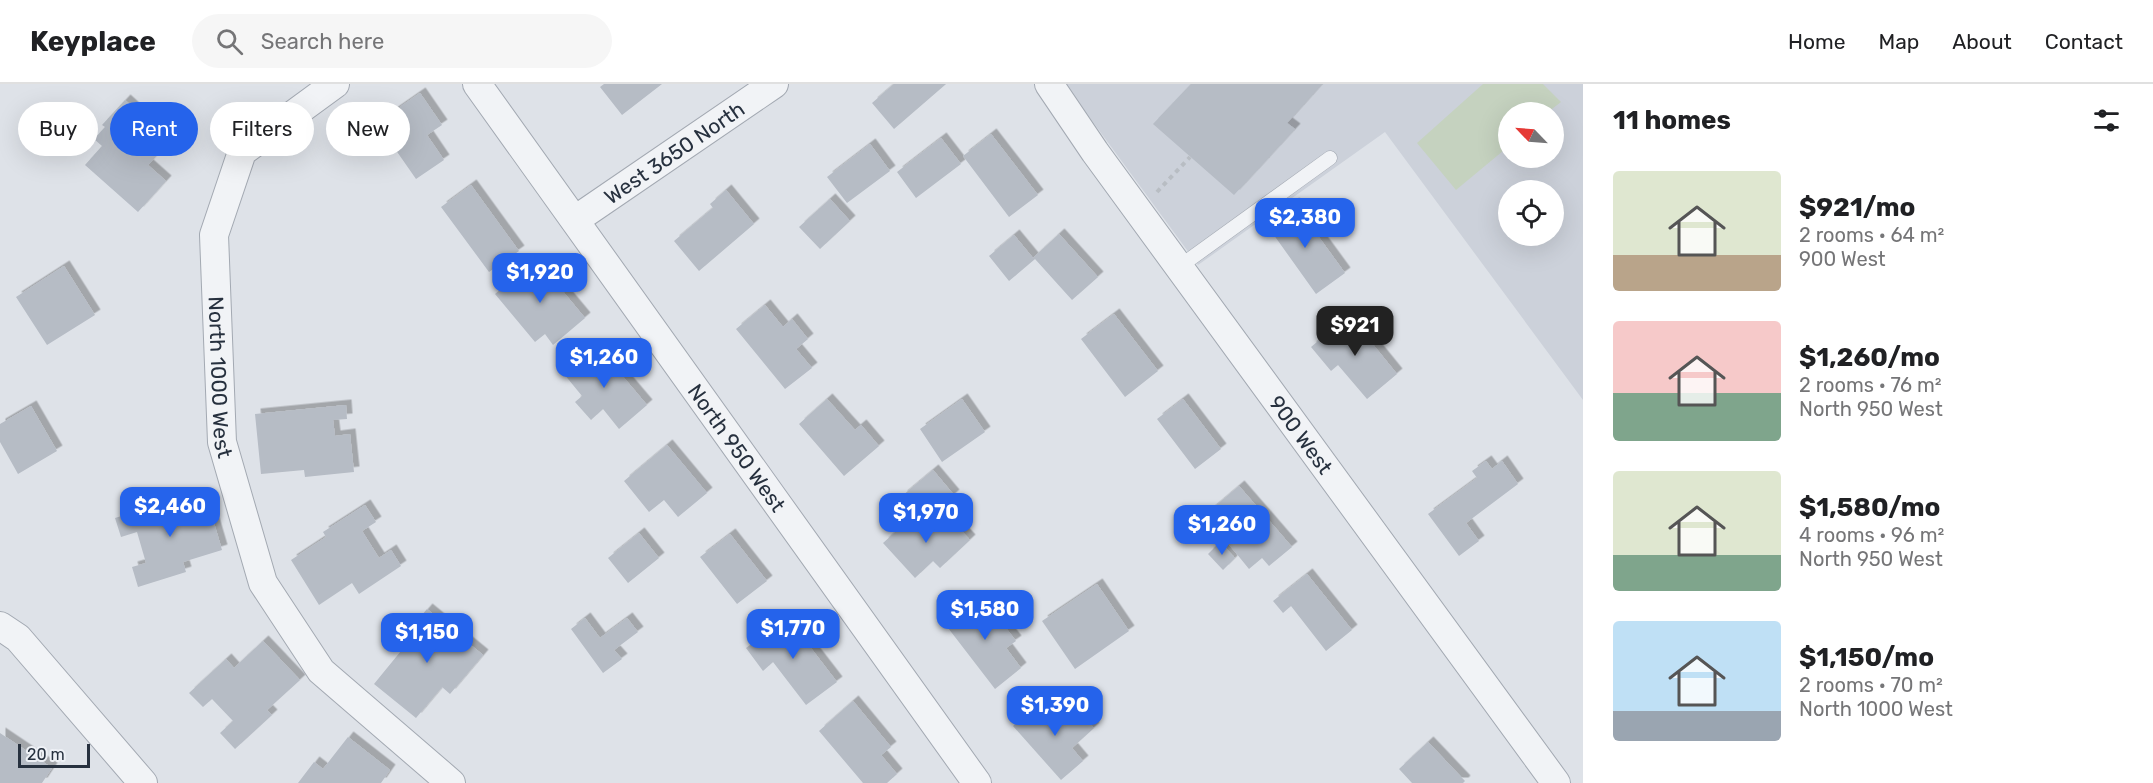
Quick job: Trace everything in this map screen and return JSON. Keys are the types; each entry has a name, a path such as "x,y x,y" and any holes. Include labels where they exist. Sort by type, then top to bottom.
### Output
{"street":[{"name":"North 1000 West","path":"335,84 242,152 214,235 222,442 263,583 321,671 450,783"},
{"name":"North 950 West","path":"477,84 976,783"},
{"name":"West 3650 North","path":"575,220 774,84"},
{"name":"900 West","path":"1049,84 1095,152 1556,783"},
{"path":"0,626 18,638 143,783"}],"lane":[{"path":"1179,267 1330,158"}],"path":[{"path":"1156,192 1190,157"}],"shaded area":[{"path":"1065,84 1583,84 1583,400 1385,132 1198,265"}],"green space":[{"path":"1483,84 1543,84 1561,102 1498,102 1498,155 1456,190 1417,143"}],"building":[{"path":"604,84 662,84 622,115 600,87"},
{"path":"894,84 946,84 894,129 872,103"},
{"path":"1191,84 1322,84 1287,123 1295,129 1234,195 1153,124"},
{"path":"420,93 442,125 427,135 444,160 416,179 400,156 410,156 410,102 407,102"},
{"path":"110,116 110,156 156,156 148,165 166,181 138,212 85,165 93,156 98,156 98,150 102,146 98,142 98,135 105,127 102,125"},
{"path":"991,134 1038,195 1009,217 963,156"},
{"path":"941,138 961,164 916,198 897,172"},
{"path":"870,144 890,171 847,203 827,177"},
{"path":"471,185 519,251 489,272 441,207"},
{"path":"726,190 754,224 699,271 674,241 713,208 710,204"},
{"path":"830,199 850,221 820,249 799,227"},
{"path":"1294,203 1345,273 1316,294 1266,224"},
{"path":"1059,234 1098,277 1072,300 1035,259 1009,281 989,256 1014,235 1033,258"},
{"path":"536,259 585,318 553,345 545,334 535,342 495,294"},
{"path":"64,266 95,315 47,345 16,297"},
{"path":"765,305 783,327 792,319 808,339 796,349 812,368 785,389 736,329"},
{"path":"1114,314 1158,371 1125,397 1081,339"},
{"path":"1349,315 1397,374 1367,399 1338,365 1331,371 1311,347"},
{"path":"597,346 647,405 619,429 603,409 591,420 575,402 582,396 564,374"},
{"path":"827,399 855,430 861,425 879,446 844,476 799,424"},
{"path":"962,399 985,432 942,462 920,429"},
{"path":"1183,399 1221,449 1195,469 1157,419"},
{"path":"346,405 347,419 333,420 335,436 350,434 354,472 305,477 304,470 261,474 255,414"},
{"path":"31,406 57,451 18,474 0,442 0,424"},
{"path":"667,445 707,493 678,517 664,500 649,512 624,481"},
{"path":"1486,461 1492,469 1502,461 1518,484 1466,523 1479,541 1459,556 1428,514 1477,478 1472,471"},
{"path":"933,470 954,495 924,521 902,496"},
{"path":"1239,486 1292,547 1269,566 1262,558 1249,569 1205,515"},
{"path":"207,499 222,550 183,562 186,572 138,587 132,567 146,563 137,532 121,537 115,518 164,503 166,511"},
{"path":"365,505 376,522 362,531 379,558 391,550 401,566 359,594 352,583 319,605 291,560 326,537 323,532"},
{"path":"945,513 970,540 940,568 933,561 915,578 883,543 911,518 923,532"},
{"path":"639,533 659,558 628,583 608,558"},
{"path":"730,534 767,581 737,604 700,557"},
{"path":"1220,542 1235,558 1223,570 1208,554"},
{"path":"1307,574 1352,630 1326,651 1291,606 1283,613 1273,601"},
{"path":"1097,584 1129,631 1075,669 1042,621"},
{"path":"981,596 1016,641 1006,648 1021,668 995,689 945,624"},
{"path":"427,609 483,655 450,694 442,687 416,718 374,684 401,651 396,646"},
{"path":"787,617 837,682 806,705 773,662 763,671 746,648"},
{"path":"585,618 600,638 627,618 638,632 614,650 622,659 603,673 571,629"},
{"path":"263,641 300,680 267,710 272,715 235,749 220,733 233,721 212,699 203,707 189,693 226,659 234,668"},
{"path":"853,701 891,747 881,755 897,774 887,783 863,783 819,731"},
{"path":"1038,703 1055,722 1073,705 1094,728 1072,748 1083,761 1061,780 1013,726"},
{"path":"0,733 52,768 42,783 0,783"},
{"path":"348,737 390,770 381,783 298,783 314,762 323,769"},
{"path":"1428,742 1465,781 1463,783 1412,783 1399,769"}]}
